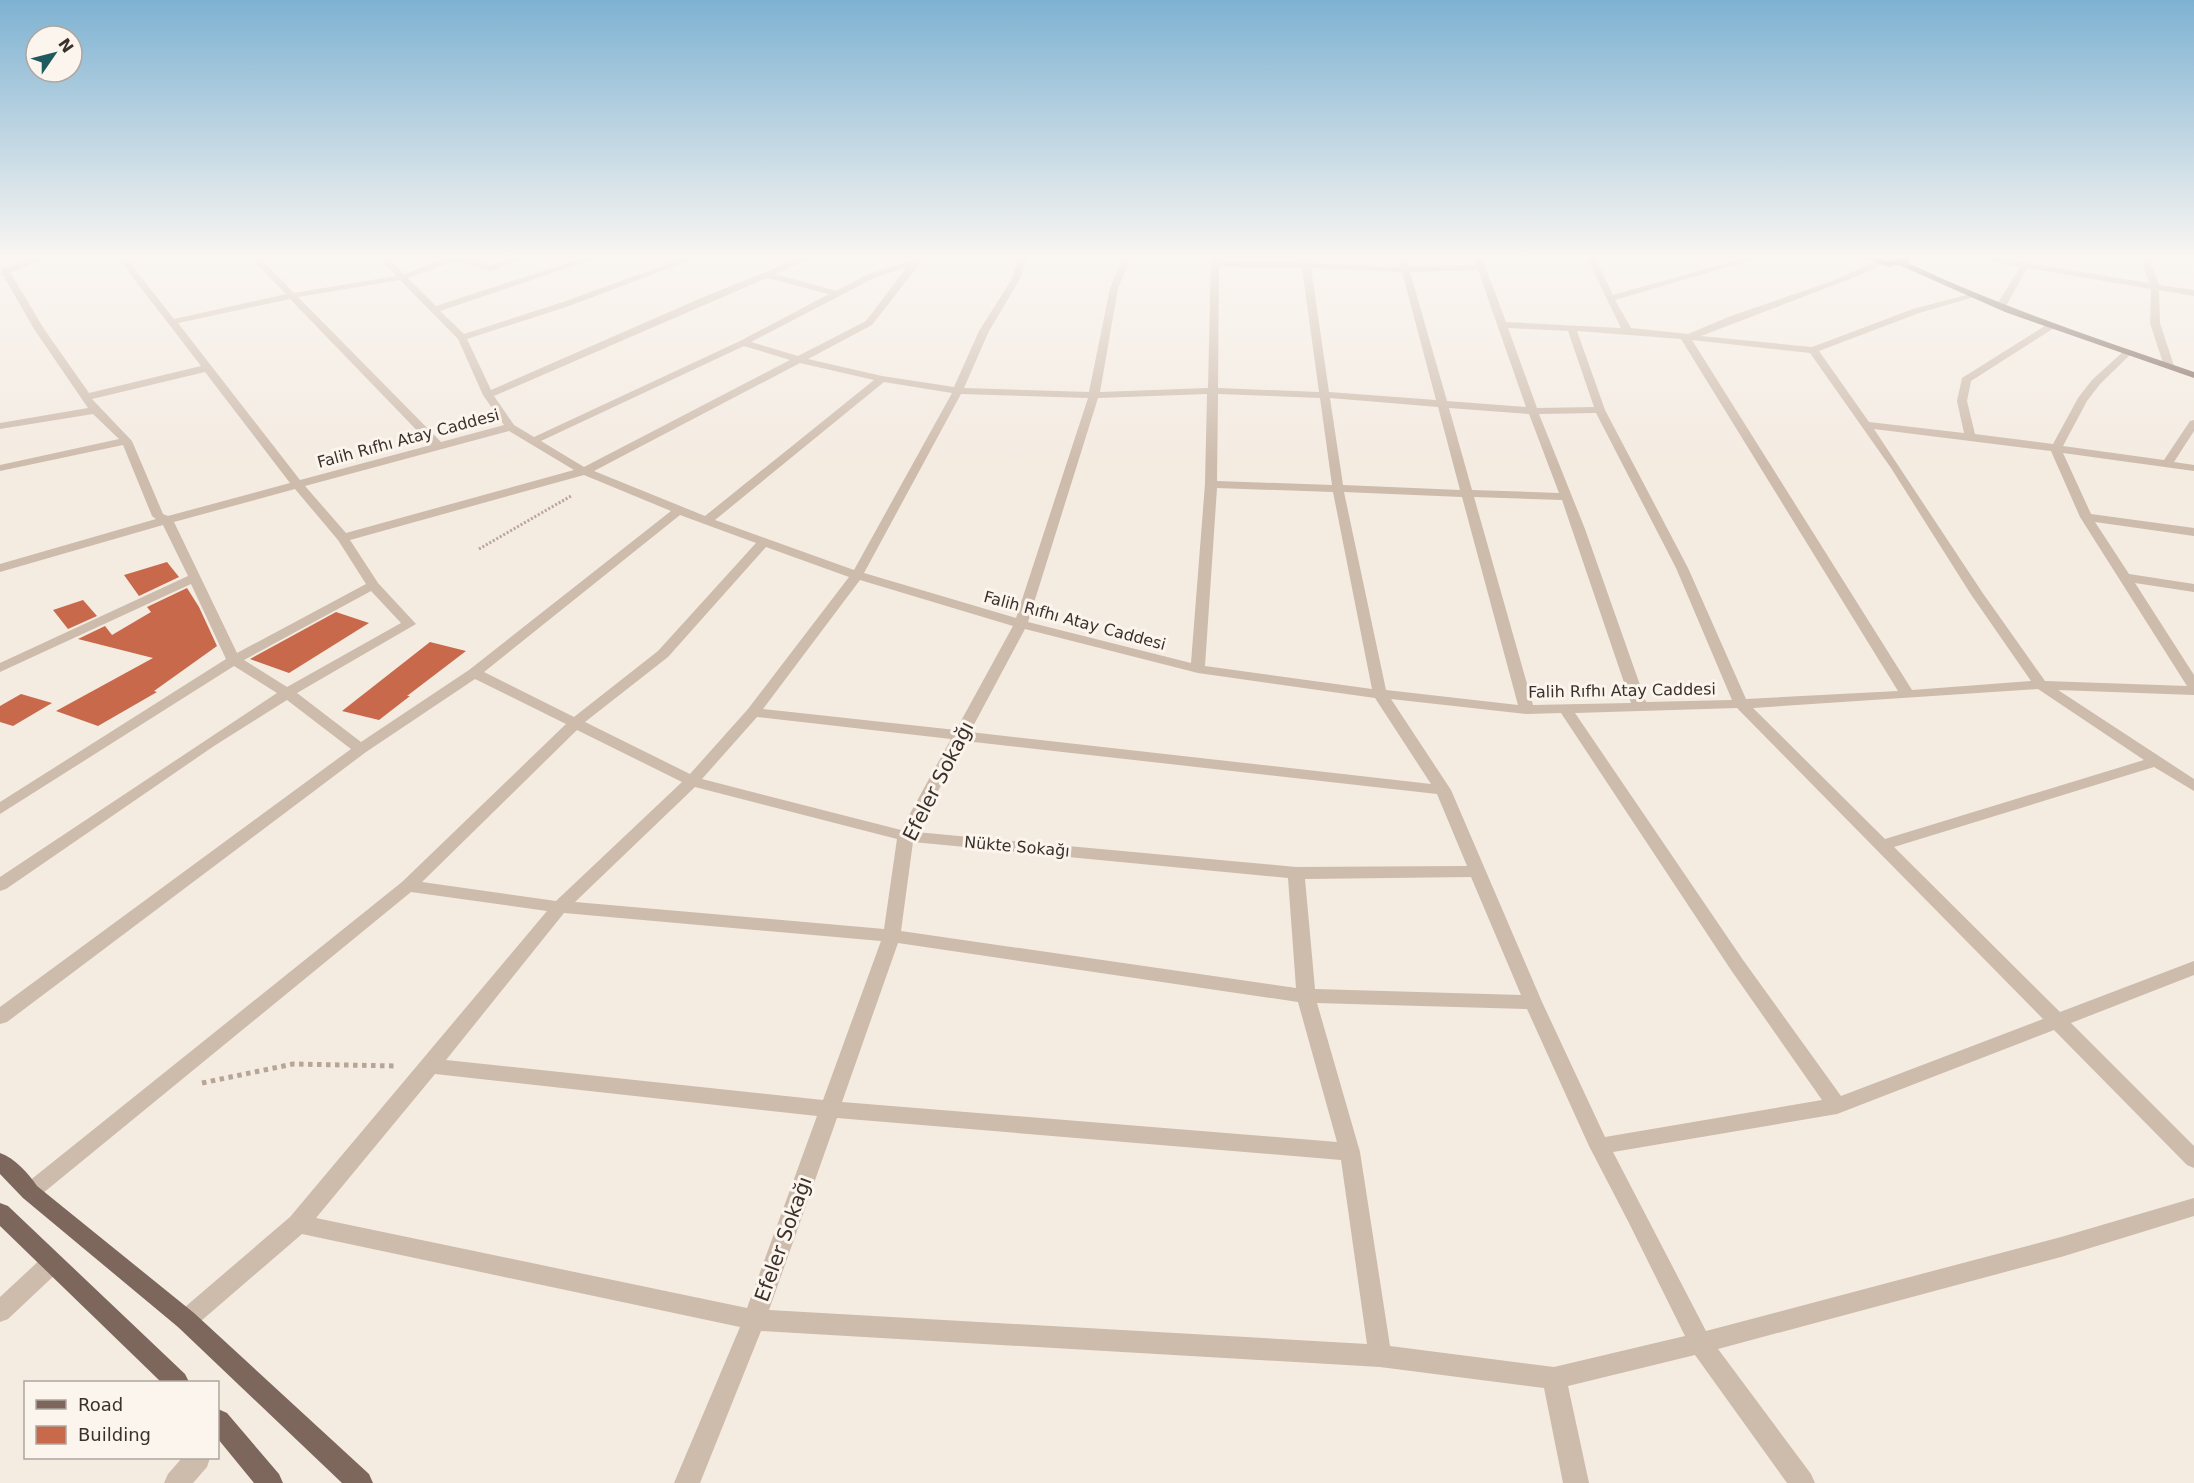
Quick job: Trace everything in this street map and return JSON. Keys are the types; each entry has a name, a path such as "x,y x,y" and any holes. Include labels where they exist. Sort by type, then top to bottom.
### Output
{"main road":[{"path":"2055,327 2194,375"},
{"path":"0,1162 20,1179 30,1192 186,1320 360,1483"},
{"path":"0,1212 175,1381"},
{"path":"219,1427 270,1483"}],"street":[{"path":"38,327 95,410 127,441 158,516 167,520 234,660 287,693 362,749"},
{"path":"0,885 209,743 287,693 409,624 373,585 344,538 298,485 175,327"},
{"path":"322,327 438,446"},
{"path":"451,327 462,338 488,395 510,426"},
{"path":"462,338 495,327"},
{"path":"488,395 642,327"},
{"path":"533,441 774,327"},
{"path":"344,538 585,471 860,327"},
{"path":"186,1320 298,1224 560,907 692,782 753,712 857,575 958,391 986,327"},
{"name":"Efeler Sokağı","path":"298,1224 754,1320 892,936 906,836 1021,624 1094,395 1107,327"},
{"path":"1198,669 1211,484 1214,327"},
{"path":"1316,327 1338,490 1380,694 1443,790 1533,1002 1599,1146 1637,1216 1700,1343 1802,1483"},
{"path":"1422,327 1527,710"},
{"path":"1502,327 1566,497 1640,707"},
{"path":"1532,327 1628,331 1686,339 1813,350 1873,327"},
{"path":"1626,327 1628,331"},
{"path":"1686,339 1711,327"},
{"path":"1970,438 1962,401 1966,380 2049,327"},
{"path":"2156,327 2169,366"},
{"path":"1572,330 1600,410 1682,568 1741,704 2194,1159"},
{"path":"1686,339 1908,695"},
{"path":"743,343 801,360 882,379 958,391 1094,395 1213,391 1326,395 1444,406 1533,411 1600,410"},
{"path":"1813,350 1896,468 1976,593 2041,685 2194,786"},
{"path":"2056,449 2082,400 2096,382 2128,352"},
{"path":"86,397 207,368"},
{"path":"706,521 882,379"},
{"path":"0,426 95,410"},
{"path":"2166,465 2194,423"},
{"path":"1865,425 2194,468"},
{"name":"Falih Rıfhı Atay Caddesi","path":"0,568 510,426 585,471 763,542 857,575 1021,624 1198,669 1380,694 1527,710 1741,704 2041,685 2194,692"},
{"path":"0,468 127,441"},
{"path":"2056,449 2086,517 2194,686"},
{"path":"1211,484 1566,497"},
{"path":"0,1017 362,749 474,673 678,510"},
{"path":"2086,517 2194,532"},
{"path":"30,1192 408,886 575,723 663,654 763,542"},
{"path":"0,668 194,578"},
{"path":"2127,578 2194,588"},
{"path":"0,809 234,660 373,585"},
{"name":"Nükte Sokağı","path":"474,673 692,782 906,836 1296,873 1479,871"},
{"path":"1566,710 1737,965 1838,1106"},
{"path":"753,712 1443,790"},
{"path":"1883,845 2156,761"},
{"path":"1296,873 1306,996 1350,1152 1380,1356"},
{"path":"408,886 560,907 892,936 1306,996 1533,1002"},
{"path":"1599,1146 1838,1106 2194,968"},
{"path":"430,1066 829,1109 1350,1152"},
{"path":"687,1483 754,1320 1380,1356 1554,1378 1700,1343 2061,1247 2194,1207"},
{"path":"0,1312 51,1263"},
{"path":"1554,1378 1576,1483"},
{"path":"177,1483 197,1459"}],"path":[{"path":"479,549 603,478"},
{"path":"194,1085 293,1064 430,1066"}],"building":[{"path":"167,562 179,577 139,596 124,575"},
{"path":"187,588 199,607 217,646 154,691 157,692 98,726 56,711 153,658 78,639 105,626 112,635 151,612 147,607"},
{"path":"83,600 97,616 68,629 53,610"},
{"path":"336,612 369,623 289,673 250,659"},
{"path":"430,642 466,651 379,720 342,711"},
{"path":"21,694 52,703 13,726 0,722 0,706"}]}
